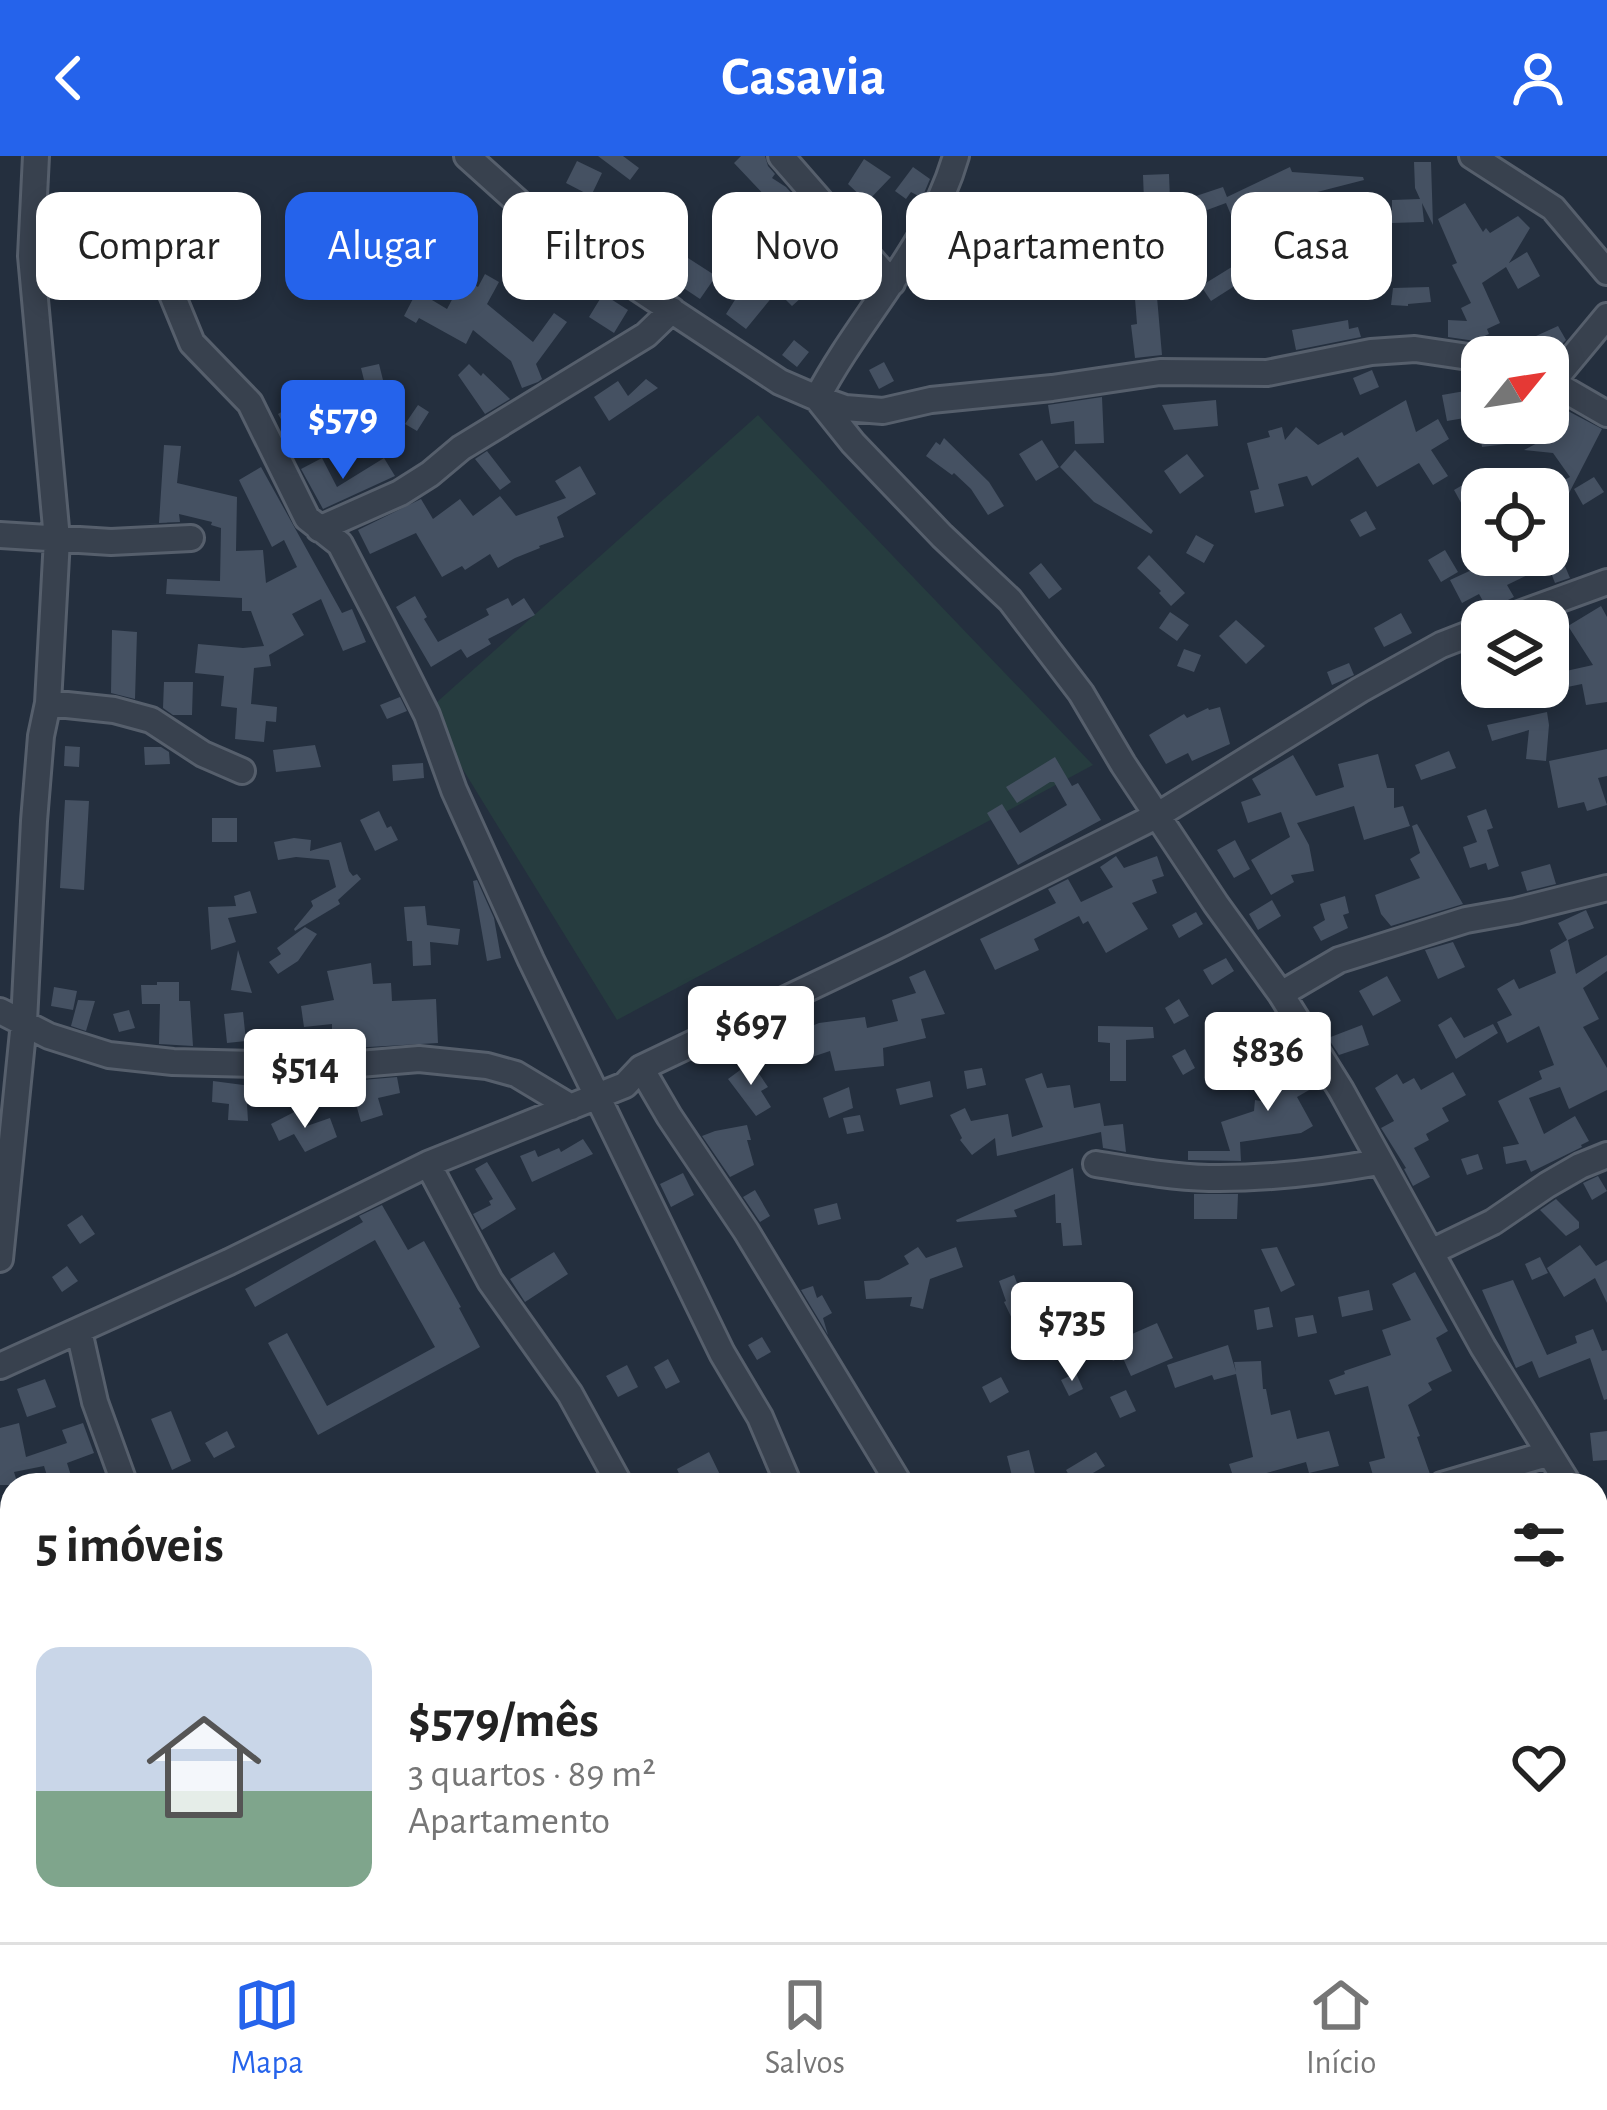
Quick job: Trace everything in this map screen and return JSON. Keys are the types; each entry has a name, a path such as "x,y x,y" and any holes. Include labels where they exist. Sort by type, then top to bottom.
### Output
{"street":[{"path":"0,1259 12,1017 48,704 57,539 32,256 36,156"},
{"path":"467,156 548,229 780,382 845,407 883,411 932,400 1160,372 1267,373 1371,352 1415,349 1461,355"},
{"path":"781,156 892,284"},
{"path":"817,398 869,311 892,284 949,181 956,156"},
{"path":"1472,156 1553,208 1607,272"},
{"path":"174,300 192,343 250,403 307,518 340,544 427,716 454,790 597,1097 784,1473"},
{"path":"319,529 415,483 461,448 646,335 672,310"},
{"path":"1569,360 1607,316"},
{"path":"1569,392 1607,414"},
{"path":"817,398 853,443 1010,600 1081,693 1123,764 1341,1090 1483,1347 1560,1473"},
{"path":"853,443 883,411"},
{"path":"0,535 111,542 191,538"},
{"path":"1558,600 1607,582"},
{"path":"0,1366 229,1262 428,1164 626,1085 641,1068 1158,815 1360,690 1461,637"},
{"path":"48,704 151,719 203,754 242,771"},
{"path":"1281,994 1339,960 1466,920 1607,888"},
{"path":"12,1017 49,1036 109,1055 173,1062 334,1066 419,1060 470,1064 516,1074 571,1107"},
{"path":"641,1068 893,1473"},
{"path":"1431,1252 1493,1222 1547,1185 1607,1155"},
{"path":"1096,1164 1212,1178 1379,1162"},
{"path":"428,1164 490,1281 570,1394 613,1473"},
{"path":"79,1331 95,1402 121,1473"},
{"path":"1483,1473 1547,1454"}],"green space":[{"path":"758,415 1093,765 617,1020 427,711"}],"building":[{"path":"598,156 623,156 639,168 630,180"},
{"path":"741,156 765,156 775,174 772,178 790,192 761,192 734,163"},
{"path":"864,159 891,177 877,192 856,192 848,184"},
{"path":"577,161 602,173 593,192 566,183"},
{"path":"1414,162 1431,162 1433,225 1422,203 1424,222 1392,223 1392,200 1420,199"},
{"path":"913,167 930,179 925,192 906,192 906,199 895,191"},
{"path":"1290,167 1292,172 1364,180 1317,192 1238,192"},
{"path":"1169,174 1170,192 1144,192 1143,175"},
{"path":"1223,187 1227,197 1231,195 1231,215 1226,203 1207,210 1207,192"},
{"path":"1465,203 1483,232 1486,228 1490,233 1518,216 1530,228 1509,263 1527,252 1540,276 1518,289 1506,267 1482,283 1500,323 1487,329 1489,334 1484,336 1448,337 1448,320 1467,321 1461,308 1471,303 1452,265 1457,263 1438,219"},
{"path":"688,258 712,273 700,299 688,291"},
{"path":"1231,267 1231,288 1211,301 1207,282"},
{"path":"485,274 499,282 487,304 533,342 554,313 567,322 536,364 542,379 538,382 522,388 511,361 473,330 466,344 419,318 416,323 404,316 412,300 432,300 447,309 452,300 478,300"},
{"path":"1429,287 1431,302 1391,305 1393,288"},
{"path":"599,300 612,300 628,310 614,333 589,317"},
{"path":"735,300 770,300 746,329 726,314"},
{"path":"1135,300 1157,300 1162,355 1135,358 1131,325 1137,324"},
{"path":"1348,320 1349,329 1358,327 1361,337 1296,350 1292,330"},
{"path":"1558,326 1564,336 1536,336"},
{"path":"794,340 809,352 797,367 782,355"},
{"path":"884,362 894,381 879,389 869,370"},
{"path":"379,364 384,384 366,388 361,368"},
{"path":"469,364 510,399 485,414 458,375"},
{"path":"1372,370 1379,387 1360,395 1353,378"},
{"path":"646,379 658,388 609,421 594,397 618,381 628,396"},
{"path":"1461,392 1461,419 1447,421 1442,395"},
{"path":"1102,397 1104,443 1075,444 1074,421 1051,424 1048,405"},
{"path":"302,400 316,425 292,439 278,414"},
{"path":"1216,400 1218,426 1174,430 1162,405"},
{"path":"1406,400 1416,432 1438,419 1449,439 1431,450 1448,476 1433,485 1419,463 1377,487 1358,457 1312,486 1307,476 1278,484 1284,506 1255,513 1250,491 1259,489 1247,443 1270,437 1268,431 1282,427 1285,440 1296,427 1318,445 1342,432 1344,436"},
{"path":"351,402 367,426 352,437 335,412"},
{"path":"418,405 429,412 417,431 405,424"},
{"path":"1569,412 1602,429 1569,493 1569,468 1564,468 1553,453 1524,450 1535,444 1569,444"},
{"path":"944,438 989,482 1004,506 988,515 971,489 926,456"},
{"path":"1042,440 1059,467 1036,481 1019,454"},
{"path":"164,445 181,446 177,483 237,497 236,551 263,550 266,583 297,567 284,540 272,547 239,480 261,467 342,613 352,609 366,642 343,651 321,599 292,614 304,635 269,655 271,666 254,668 251,704 277,707 276,722 266,721 264,742 235,739 237,708 221,706 224,676 195,673 198,644 264,646 251,611 242,611 242,598 166,594 167,579 220,581 221,528 179,514 180,522 159,523"},
{"path":"1075,450 1151,534 1094,502 1060,467"},
{"path":"487,451 511,482 500,490 475,459"},
{"path":"1187,454 1204,476 1180,494 1164,471"},
{"path":"322,458 337,487 384,458 395,476 323,509 301,469"},
{"path":"580,466 596,494 557,517 564,537 498,568 490,554 465,570 462,566 442,577 416,533 370,554 358,530 421,499 433,519 460,499 473,516 500,496 516,516 566,498 555,481"},
{"path":"1594,477 1604,492 1583,505 1574,489"},
{"path":"1366,511 1376,529 1360,537 1350,520"},
{"path":"1196,535 1214,545 1204,563 1186,553"},
{"path":"1445,550 1458,572 1441,582 1428,560"},
{"path":"1149,555 1185,593 1171,606 1137,568"},
{"path":"1041,563 1062,589 1049,599 1029,573"},
{"path":"1461,575 1525,576 1507,585 1514,597 1508,600 1482,600 1479,594 1461,601 1450,580"},
{"path":"415,596 438,642 489,615 486,609 508,598 512,606 524,598 535,615 488,639 491,644 467,658 461,649 431,667 396,607"},
{"path":"1601,606 1607,617 1607,702 1586,705 1582,684 1569,687 1569,670 1593,665 1569,625"},
{"path":"1170,612 1189,625 1177,641 1159,628"},
{"path":"1401,613 1412,633 1384,647 1374,628"},
{"path":"1236,620 1265,646 1246,664 1219,636"},
{"path":"112,630 137,632 135,699 111,693"},
{"path":"1184,649 1201,655 1194,672 1177,666"},
{"path":"1349,663 1354,675 1332,685 1327,672"},
{"path":"164,682 193,682 192,715 173,715 163,708"},
{"path":"400,697 407,711 387,719 380,705"},
{"path":"1220,707 1230,744 1192,761 1188,753 1166,764 1149,735 1184,714 1187,718"},
{"path":"1547,712 1546,761 1526,759 1529,730 1492,741 1487,725"},
{"path":"315,745 321,767 276,772 273,750"},
{"path":"65,746 80,747 79,767 64,766"},
{"path":"144,747 169,752 170,764 145,765"},
{"path":"1607,749 1607,776 1598,778 1607,805 1587,811 1584,802 1558,808 1549,761"},
{"path":"1449,751 1456,768 1421,780 1415,765"},
{"path":"1378,754 1387,788 1394,788 1394,808 1403,806 1410,826 1364,840 1354,806 1297,823 1309,845 1314,871 1291,875 1294,882 1271,895 1251,860 1290,837 1281,812 1248,823 1241,802 1261,795 1252,779 1293,755 1316,796 1344,787 1338,764"},
{"path":"1055,757 1101,820 1018,865 987,813 1002,804 1020,833 1067,805 1054,782 1017,803 1006,787"},
{"path":"423,763 424,778 393,781 392,765"},
{"path":"65,800 89,801 84,890 60,888"},
{"path":"1486,809 1493,828 1487,830 1499,866 1488,870 1486,863 1470,868 1463,847 1477,842 1467,816"},
{"path":"379,811 398,840 375,851 360,820"},
{"path":"212,818 237,818 237,842 212,842"},
{"path":"1417,824 1463,904 1391,926 1375,895 1420,878 1410,859 1420,853 1412,826"},
{"path":"311,840 310,851 341,842 349,871 361,879 338,900 340,904 295,931 313,906 311,901 336,887 329,860 278,860 274,842"},
{"path":"1235,840 1250,869 1234,878 1217,850"},
{"path":"1116,856 1124,868 1157,856 1164,876 1152,880 1157,893 1132,903 1148,929 1106,953 1088,921 1083,924 1079,916 1034,939 1039,950 995,970 980,939 1056,903 1048,889 1068,879 1081,902 1113,887 1100,867"},
{"path":"1550,864 1556,884 1527,891 1521,872"},
{"path":"477,880 494,918 501,958 487,961 473,881"},
{"path":"250,891 257,913 228,918 236,942 211,950 208,907 236,906 234,896"},
{"path":"1345,896 1349,913 1343,915 1348,928 1321,941 1313,927 1325,920 1320,904"},
{"path":"1272,900 1281,916 1258,930 1249,914"},
{"path":"425,906 427,925 460,929 458,945 430,942 431,965 413,966 404,907"},
{"path":"1586,910 1594,928 1568,940 1576,974 1607,955 1607,971 1583,988 1599,1019 1583,1027 1607,1068 1607,1090 1569,1109 1560,1087 1529,1098 1544,1134 1575,1116 1589,1141 1531,1172 1526,1160 1506,1164 1503,1147 1519,1144 1498,1101 1542,1079 1539,1071 1554,1065 1539,1026 1507,1043 1497,1022 1512,1015 1497,989 1514,979 1519,989 1556,973 1550,950 1567,940 1558,923"},
{"path":"1196,912 1203,924 1179,938 1172,925"},
{"path":"305,927 317,934 298,961 278,974 269,962 281,954 277,948"},
{"path":"1453,942 1465,967 1438,979 1425,950"},
{"path":"238,950 252,993 231,990"},
{"path":"1226,958 1234,971 1212,985 1203,970"},
{"path":"371,963 373,984 391,983 392,1001 436,999 438,1043 351,1048 348,1029 332,1029 332,1024 304,1027 301,1006 334,1000 327,971"},
{"path":"925,970 945,1014 921,1019 926,1038 883,1048 884,1066 835,1071 830,1051 809,1058 800,1031 819,1023 865,1017 867,1028 898,1021 892,1000 916,993 909,977"},
{"path":"1387,976 1401,1001 1373,1016 1359,991"},
{"path":"179,982 179,1001 190,1001 193,1046 159,1044 160,1004 142,1004 141,985"},
{"path":"54,987 77,991 73,1010 51,1006"},
{"path":"1179,999 1189,1016 1174,1024 1165,1008"},
{"path":"78,1000 95,1001 86,1031 71,1026"},
{"path":"129,1010 135,1028 119,1032 113,1014"},
{"path":"243,1012 246,1041 227,1043 224,1014"},
{"path":"1451,1017 1464,1038 1493,1024 1498,1033 1456,1059 1438,1025"},
{"path":"1362,1025 1369,1045 1339,1055 1328,1038"},
{"path":"1098,1026 1153,1027 1154,1038 1126,1040 1126,1081 1110,1081 1110,1043 1098,1042"},
{"path":"1185,1049 1195,1068 1183,1075 1172,1056"},
{"path":"1296,1049 1318,1085 1297,1097 1313,1126 1301,1133 1240,1142 1241,1161 1188,1160 1188,1151 1230,1151 1221,1122 1254,1111 1255,1100 1266,1102 1261,1073 1304,1067"},
{"path":"751,1062 768,1087 761,1091 771,1107 756,1116 728,1079"},
{"path":"982,1068 986,1085 967,1089 964,1071"},
{"path":"1453,1072 1466,1095 1442,1108 1449,1121 1426,1134 1429,1140 1414,1148 1430,1177 1413,1186 1381,1128 1394,1121 1375,1088 1397,1074 1403,1084 1414,1078 1421,1090"},
{"path":"1042,1073 1047,1088 1070,1085 1074,1108 1100,1103 1104,1126 1123,1124 1126,1152 1103,1148 1101,1132 997,1156 995,1138 972,1155 950,1115 965,1108 971,1121 1008,1114 1012,1137 1043,1127 1025,1079"},
{"path":"397,1077 400,1093 378,1098 383,1115 361,1122 356,1104 364,1102 362,1080"},
{"path":"213,1081 251,1086 248,1121 228,1120 229,1104 212,1102"},
{"path":"930,1081 933,1097 900,1105 896,1089"},
{"path":"849,1087 853,1108 829,1118 823,1098"},
{"path":"296,1111 304,1127 330,1118 337,1137 305,1152 294,1134 279,1141 271,1124"},
{"path":"860,1115 864,1131 847,1134 843,1118"},
{"path":"747,1125 754,1165 730,1177 702,1136"},
{"path":"583,1139 593,1154 532,1182 520,1156 535,1150 538,1157 559,1148 561,1152"},
{"path":"1478,1154 1483,1169 1467,1175 1461,1159"},
{"path":"487,1162 516,1209 482,1230 473,1214 493,1199 475,1169"},
{"path":"1073,1168 1082,1245 1063,1246 1055,1194 1014,1210 1017,1217 956,1220"},
{"path":"683,1173 694,1195 671,1207 660,1184"},
{"path":"1598,1176 1607,1191 1592,1200 1583,1183"},
{"path":"755,1190 770,1216 760,1222 743,1197"},
{"path":"1194,1194 1238,1194 1237,1219 1194,1219"},
{"path":"1556,1199 1579,1222 1579,1228 1566,1236 1540,1210"},
{"path":"837,1203 841,1219 818,1225 814,1209"},
{"path":"382,1205 408,1250 424,1241 480,1347 318,1435 268,1343 287,1333 327,1406 435,1347 375,1240 255,1307 245,1289 363,1222 359,1216"},
{"path":"82,1215 95,1234 80,1244 67,1225"},
{"path":"1580,1245 1596,1266 1607,1260 1607,1303 1595,1278 1564,1297 1547,1268"},
{"path":"918,1247 926,1258 956,1247 963,1267 930,1279 923,1309 910,1306 912,1297 866,1299 864,1281 879,1280 909,1264 904,1256"},
{"path":"1277,1247 1295,1285 1281,1292 1261,1249"},
{"path":"554,1252 568,1274 525,1302 510,1279"},
{"path":"1540,1257 1548,1273 1532,1280 1525,1264"},
{"path":"67,1266 78,1281 62,1292 52,1277"},
{"path":"1415,1272 1448,1331 1436,1338 1452,1371 1428,1383 1432,1390 1408,1405 1430,1473 1372,1473 1369,1462 1385,1458 1368,1386 1335,1395 1329,1380 1391,1355 1382,1330 1411,1320 1392,1284"},
{"path":"1014,1275 1021,1294 1026,1291 1038,1313 1015,1325 999,1281"},
{"path":"1513,1280 1547,1355 1577,1343 1575,1336 1593,1329 1602,1351 1607,1350 1607,1399 1590,1358 1539,1378 1532,1361 1516,1368 1482,1290"},
{"path":"813,1286 817,1298 822,1295 832,1313 823,1318 828,1335 801,1290"},
{"path":"1369,1290 1373,1310 1342,1317 1338,1297"},
{"path":"1269,1307 1273,1327 1257,1330 1254,1310"},
{"path":"1313,1315 1317,1333 1298,1337 1295,1318"},
{"path":"1157,1323 1173,1358 1131,1376 1122,1356 1113,1361 1105,1346"},
{"path":"762,1337 771,1352 757,1360 748,1345"},
{"path":"1228,1345 1236,1372 1234,1362 1261,1361 1271,1415 1290,1410 1297,1439 1329,1431 1339,1466 1309,1473 1306,1462 1266,1473 1232,1473 1229,1464 1253,1457 1236,1374 1214,1380 1212,1375 1175,1388 1167,1365"},
{"path":"668,1359 680,1382 666,1389 654,1367"},
{"path":"627,1365 638,1387 618,1397 606,1376"},
{"path":"1076,1373 1083,1389 1069,1396 1061,1380"},
{"path":"1001,1377 1009,1392 990,1403 982,1387"},
{"path":"45,1379 56,1407 27,1417 17,1389"},
{"path":"1126,1390 1136,1411 1120,1418 1110,1397"},
{"path":"171,1411 191,1461 172,1470 151,1419"},
{"path":"19,1423 26,1457 67,1443 62,1430 83,1423 94,1453 67,1463 70,1473 46,1473 44,1466 0,1473 0,1428"},
{"path":"227,1431 235,1447 214,1458 205,1443"},
{"path":"1607,1431 1607,1460 1593,1461 1590,1433"},
{"path":"1029,1450 1035,1473 1011,1473 1007,1456"},
{"path":"709,1452 719,1473 679,1473 677,1469"},
{"path":"1096,1452 1105,1466 1093,1473 1066,1470"}]}
